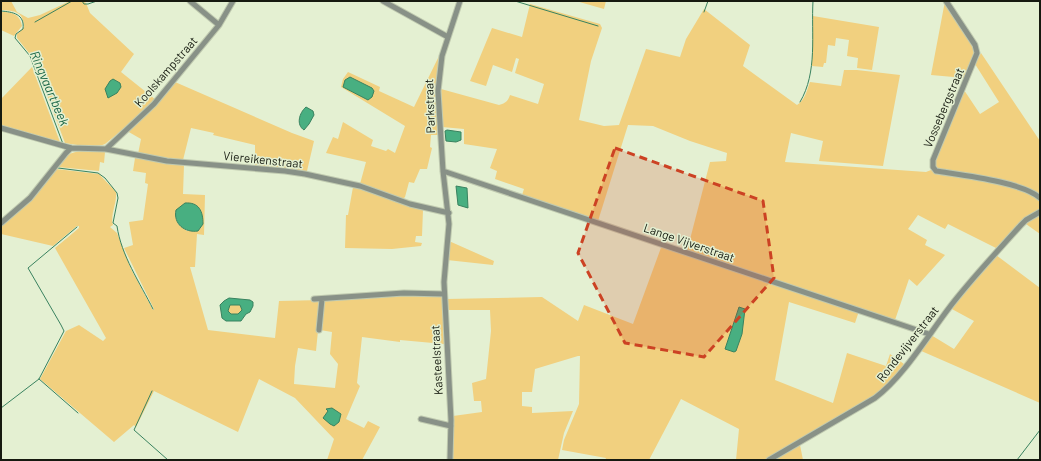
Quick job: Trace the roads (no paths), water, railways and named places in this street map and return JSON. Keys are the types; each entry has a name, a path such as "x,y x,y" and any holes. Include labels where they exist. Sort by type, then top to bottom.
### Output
{"street":[{"path":"190,1 219,25"},
{"name":"Koolskampstraat","path":"106,149 111,142 154,104 219,25 233,1"},
{"path":"383,1 448,37"},
{"name":"Parkstraat","path":"448,213 443,170 438,91 442,56 460,1"},
{"name":"Vossebergstraat","path":"946,1 975,45 977,53 933,160 933,167 936,171 1022,187 1036,194 1040,198"},
{"name":"Viereikenstraat","path":"1,128 71,148 106,149 167,161 305,174 360,186 410,204 448,213"},
{"path":"1,223 30,198 71,148"},
{"name":"Lange Vijverstraat","path":"443,170 929,334"},
{"name":"Rondevijverstraat","path":"769,460 880,395 892,384 950,306 1021,225 1026,220 1040,212"},
{"name":"Kasteelstraat","path":"448,213 449,224 444,269 444,294 451,426 450,460"},
{"path":"314,299 404,293 444,294"},
{"path":"319,330 322,299"},
{"path":"421,419 451,426"}],"waterway":[{"path":"35,22 72,1"},
{"path":"82,1 84,4 97,1"},
{"path":"515,1 598,26"},
{"path":"704,12 708,1"},
{"path":"800,102 806,90 811,66 813,1"},
{"name":"Ringvaartbeek","path":"1,11 14,13 22,20 23,29 16,34 15,38 30,56 63,144"},
{"path":"58,168 98,173 105,178 117,193 118,198 113,223 117,226 122,248 153,309"},
{"path":"1,408 39,379 64,331 28,268 77,227"},
{"path":"39,379 78,413"},
{"path":"152,391 134,430 168,460"},
{"path":"1017,460 1040,430"}]}
